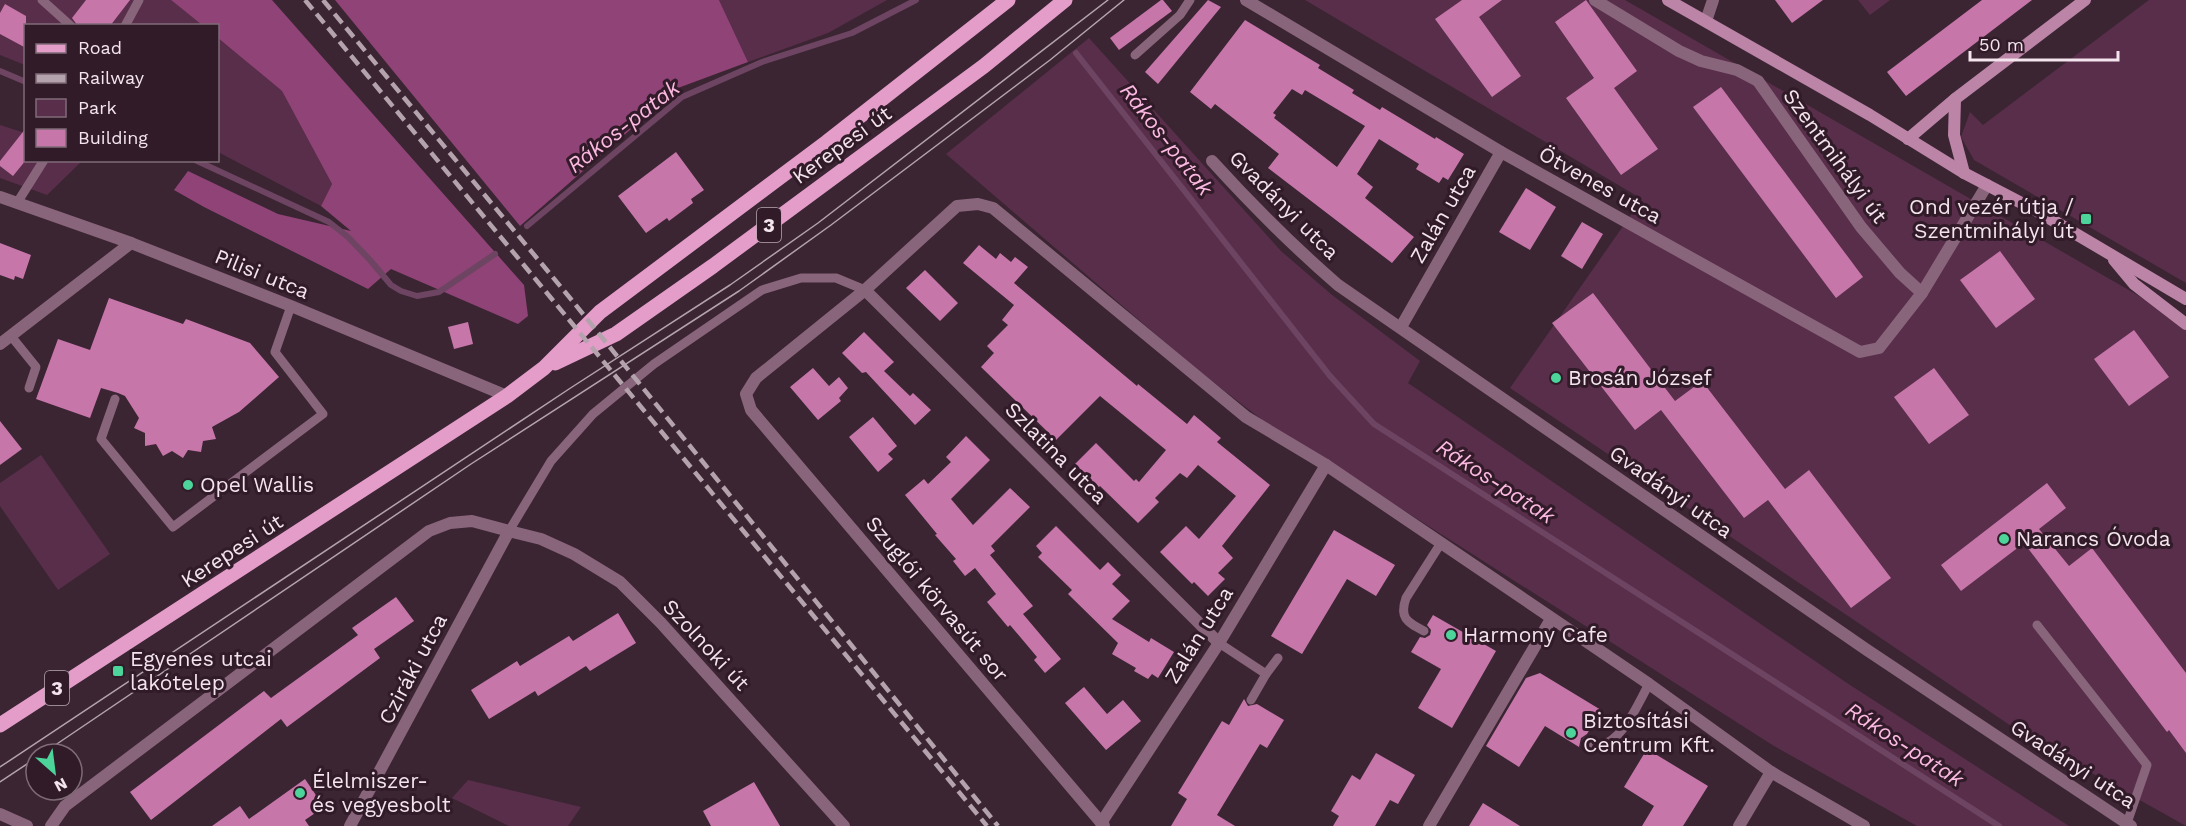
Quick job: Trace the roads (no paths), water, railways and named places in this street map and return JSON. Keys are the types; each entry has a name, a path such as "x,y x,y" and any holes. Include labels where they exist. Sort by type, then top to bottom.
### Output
{"main road":[{"name":"Kerepesi út","path":"0,725 507,396 544,369 600,312 799,164 1008,0"},
{"name":"Kerepesi út","path":"544,369 616,334 713,266 984,66 1065,0"}],"street":[{"name":"Ötvenes utca","path":"1246,0 1501,152 1860,352 1879,348 1922,293"},
{"name":"Szentmihályi út","path":"1595,0 1679,51 1701,61 1737,70 1758,81 1861,227 1900,273 1922,293"},
{"name":"Szentmihályi út","path":"1668,0 1964,173 2037,211 2186,299"},
{"path":"1706,21 1713,0"},
{"path":"1908,139 1955,99 2085,0"},
{"path":"1955,99 1954,135 1964,173"},
{"name":"Zalán utca","path":"1401,327 1501,152"},
{"name":"Gvadányi utca","path":"1212,161 1253,207 1338,285 1867,650 2129,825"},
{"path":"1922,293 1987,185"},
{"name":"Pilisi utca","path":"0,197 131,243 291,306 507,396"},
{"path":"865,290 957,206 978,204 993,208 1246,417 1326,465 1649,684 1771,772 1864,826"},
{"path":"0,344 131,243"},
{"name":"Szentmihályi út","path":"2108,252 2134,284 2186,324"},
{"name":"Szuglói körvasút sor","path":"865,290 756,378 746,394 751,410 1102,824"},
{"name":"Szlatina utca","path":"865,290 1218,643"},
{"name":"Zalán utca","path":"1102,824 1218,643 1326,465"},
{"path":"51,826 65,806 429,531 450,523 472,522 509,531"},
{"name":"Cziráki utca","path":"351,826 509,531"},
{"name":"Szolnoki út","path":"509,531 541,539 574,554 620,582 661,623 844,826"},
{"path":"1429,826 1551,619"},
{"path":"1739,826 1771,772"},
{"path":"0,814 27,826"}],"lane":[{"path":"42,0 69,24"},
{"path":"126,24 139,0"},
{"path":"1135,55 1180,15 1190,0"},
{"path":"16,202 43,162"},
{"path":"509,531 551,460 593,414 654,364 762,290 801,278 836,278 865,290"},
{"path":"115,399 102,439 173,527 323,414 275,352 291,306"},
{"path":"11,336 36,367 29,388"},
{"path":"1424,631 1409,622 1404,615 1403,607 1406,598 1441,543"},
{"path":"2037,625 2147,765 2129,825"},
{"path":"1218,643 1266,674"},
{"path":"1251,700 1278,658"},
{"path":"1587,741 1599,747 1607,745 1621,731 1649,684"}],"waterway":[{"name":"Rákos-patak","path":"527,226 682,97 762,62 852,33 916,0"},
{"name":"Rákos-patak","path":"1076,53 1330,376 1374,424 1999,826"},
{"name":"Rákos-patak","path":"0,71 24,81"},
{"name":"Rákos-patak","path":"199,162 329,222 348,237 391,285 417,296 439,292 495,254"}],"tram line":[{"path":"0,767 569,389 730,285 818,223 1108,0"},
{"path":"60,742 471,464 739,291 831,225 1050,60 1124,0"},
{"path":"0,782 24,766"}],"railway":[{"path":"305,0 987,826"},
{"path":"323,0 570,298 998,826"}],"place":[{"name":"Ond vezér útja / Szentmihályi út","path":"2086,219"},
{"name":"Brosán József","path":"1556,378"},
{"name":"Opel Wallis","path":"188,485"},
{"name":"Narancs Óvoda","path":"2004,539"},
{"name":"Harmony Cafe","path":"1451,635"},
{"name":"Egyenes utcai lakótelep","path":"118,671"},
{"name":"Biztosítási Centrum Kft.","path":"1571,733"},
{"name":"Élelmiszer- és vegyesbolt","path":"300,793"}]}
